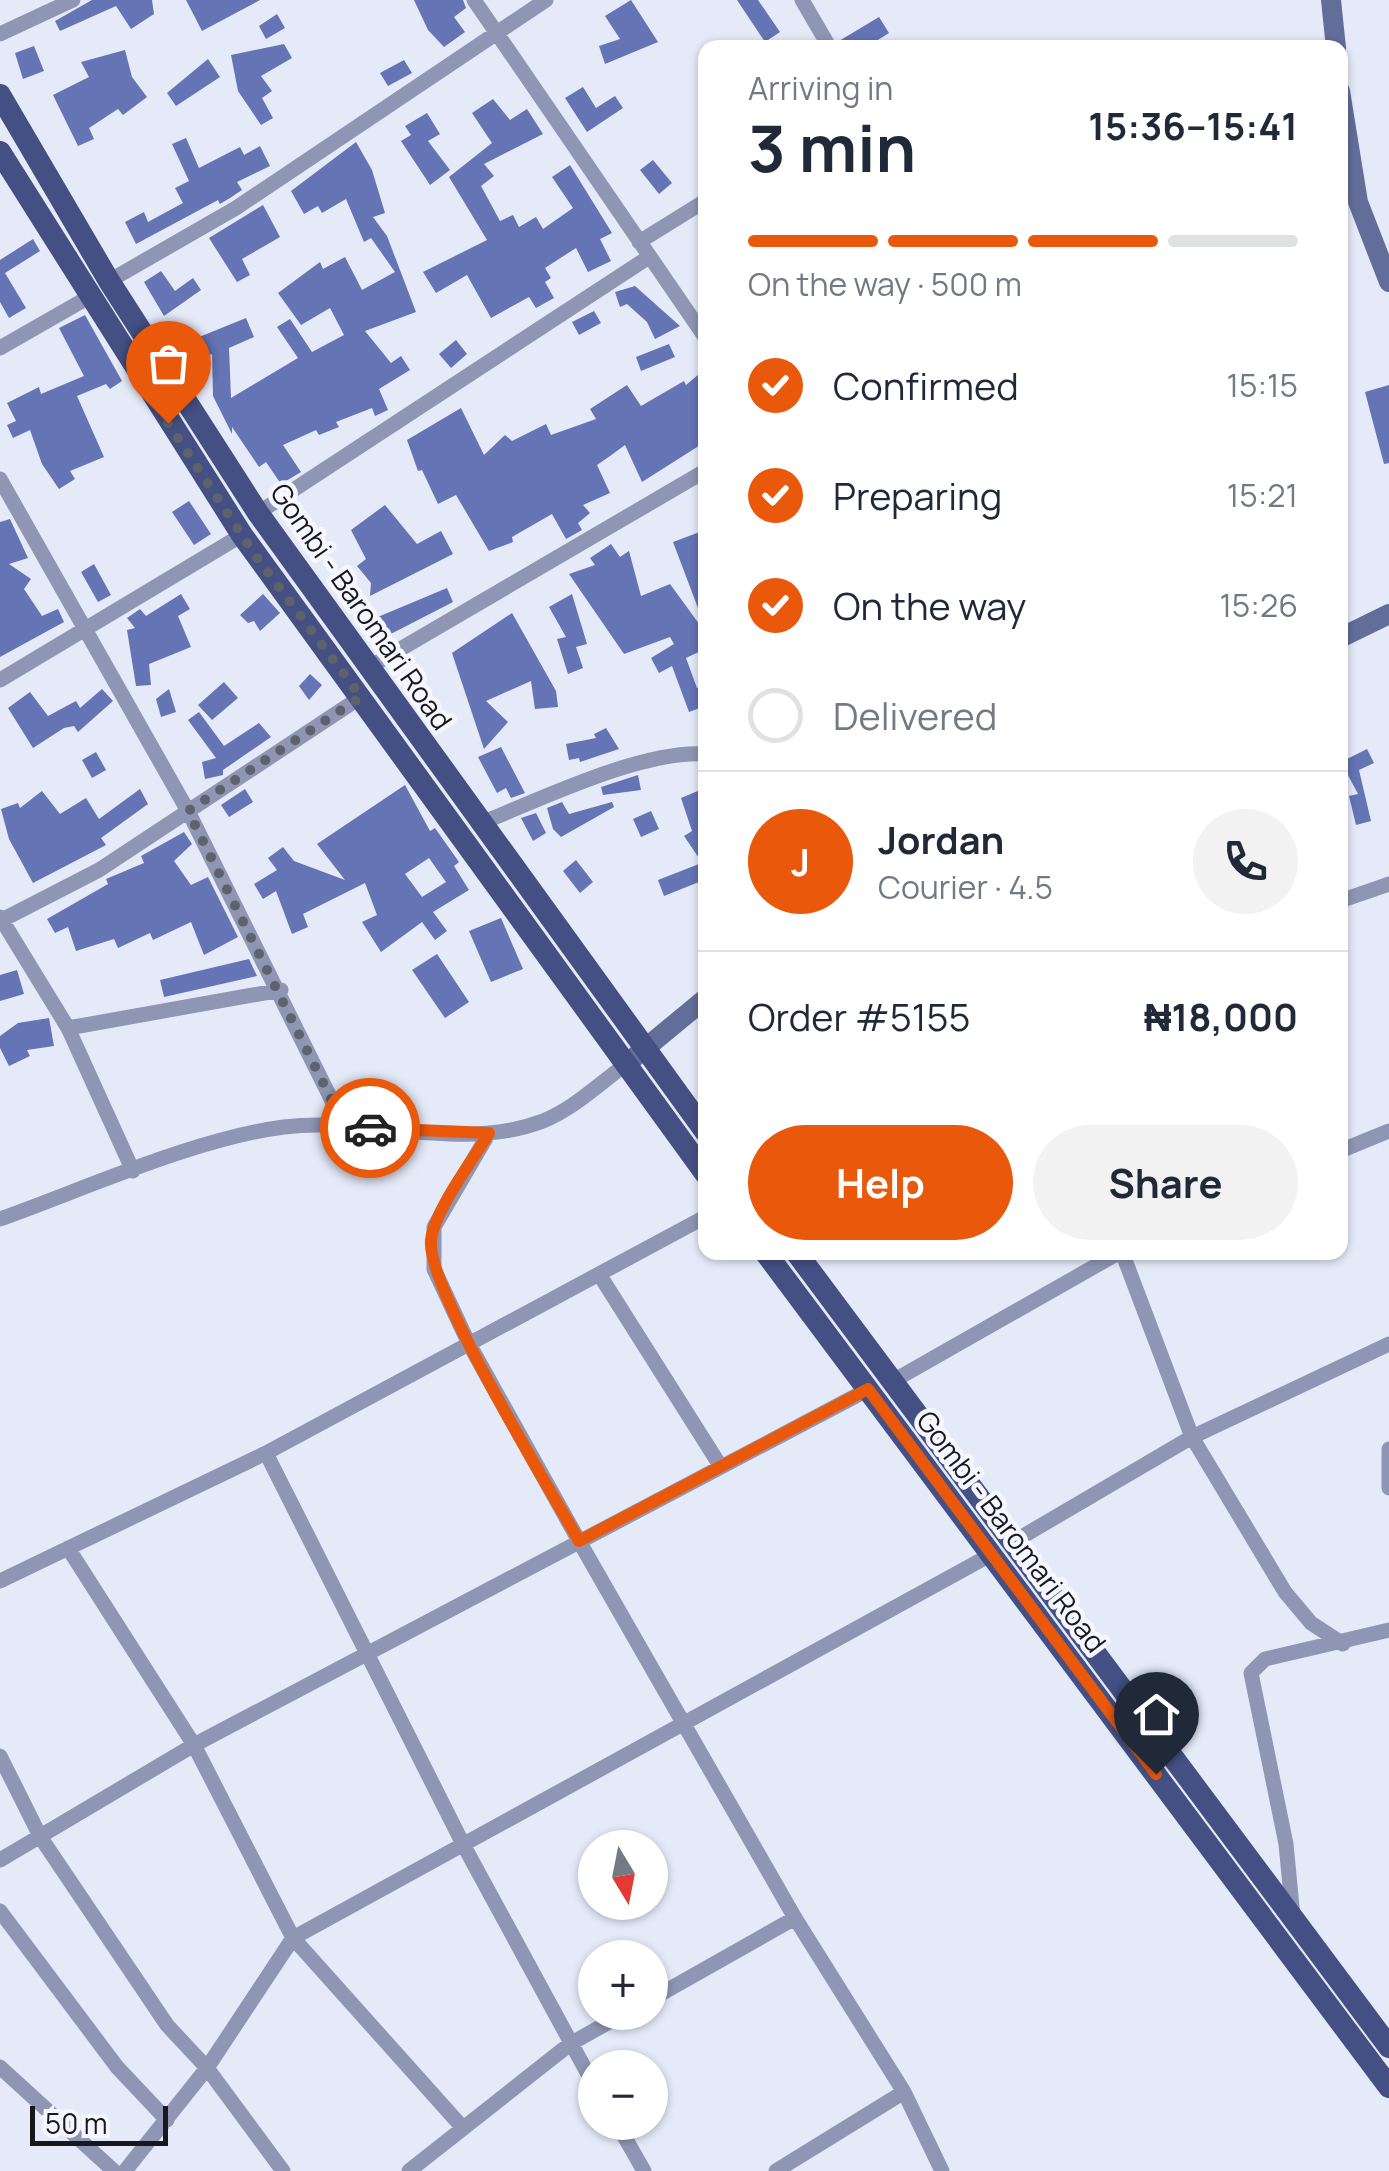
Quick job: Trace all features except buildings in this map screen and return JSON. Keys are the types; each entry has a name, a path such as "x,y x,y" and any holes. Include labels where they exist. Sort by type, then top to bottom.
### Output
{"main road":[{"name":"Gombi - Baromari Road","path":"0,95 109,281 258,512 479,824 698,1121"},
{"name":"Gombi - Baromari Road","path":"0,152 242,536 698,1164"},
{"name":"Gombi - Baromari Road","path":"771,1260 868,1389 1002,1548 1389,2047"},
{"name":"Gombi - Baromari Road","path":"802,1260 893,1380 1002,1548 1389,2087"}],"street":[{"path":"0,34 73,0"},
{"path":"474,0 698,327"},
{"path":"109,281 236,208 546,0"},
{"path":"802,0 825,40"},
{"path":"1331,0 1335,40"},
{"path":"1348,140 1358,202 1389,282"},
{"path":"639,242 698,205"},
{"path":"258,512 649,257"},
{"path":"0,348 90,297"},
{"path":"368,668 698,475"},
{"path":"0,479 188,811 345,1127"},
{"path":"0,680 242,536"},
{"path":"1348,634 1389,614"},
{"path":"132,1171 68,1028 1,920 99,870 361,697"},
{"path":"479,824 588,780 676,756 698,754"},
{"path":"1348,898 1389,884"},
{"path":"68,1028 280,990"},
{"path":"0,1219 256,1132 312,1124 489,1133 543,1121 625,1065 698,1005"},
{"path":"1348,1148 1389,1130"},
{"path":"489,1133 431,1240 434,1268 468,1342 579,1541 796,1918 904,2092 942,2171"},
{"path":"0,1581 266,1453 698,1221"},
{"path":"893,1380 1107,1260"},
{"path":"1124,1260 1192,1437 1285,1592 1311,1622 1343,1644"},
{"path":"599,1274 721,1466"},
{"path":"125,2171 207,2068 294,1938 685,1726 1192,1437 1389,1344"},
{"path":"0,1860 194,1745 868,1389"},
{"path":"1389,1450 1389,1488"},
{"path":"266,1453 464,1846 578,2058"},
{"path":"68,1548 194,1745 294,1938 463,2128"},
{"path":"1293,1921 1286,1844 1252,1672 1265,1660 1389,1630"},
{"path":"0,1756 41,1838 167,2025 207,2068 284,2171"},
{"path":"0,1910 117,2067 167,2120"},
{"path":"668,1990 796,1918"},
{"path":"410,2171 570,2044 595,2030"},
{"path":"0,2066 114,2171"},
{"path":"776,2171 904,2092"},
{"path":"626,2140 644,2171"}],"way so far":[{"path":"168,423 255,555 361,697 188,811 345,1127 370,1128"}],"route":[{"path":"370,1128 489,1133 434,1227 434,1268 468,1342 579,1541 868,1389 1156,1774"}]}
